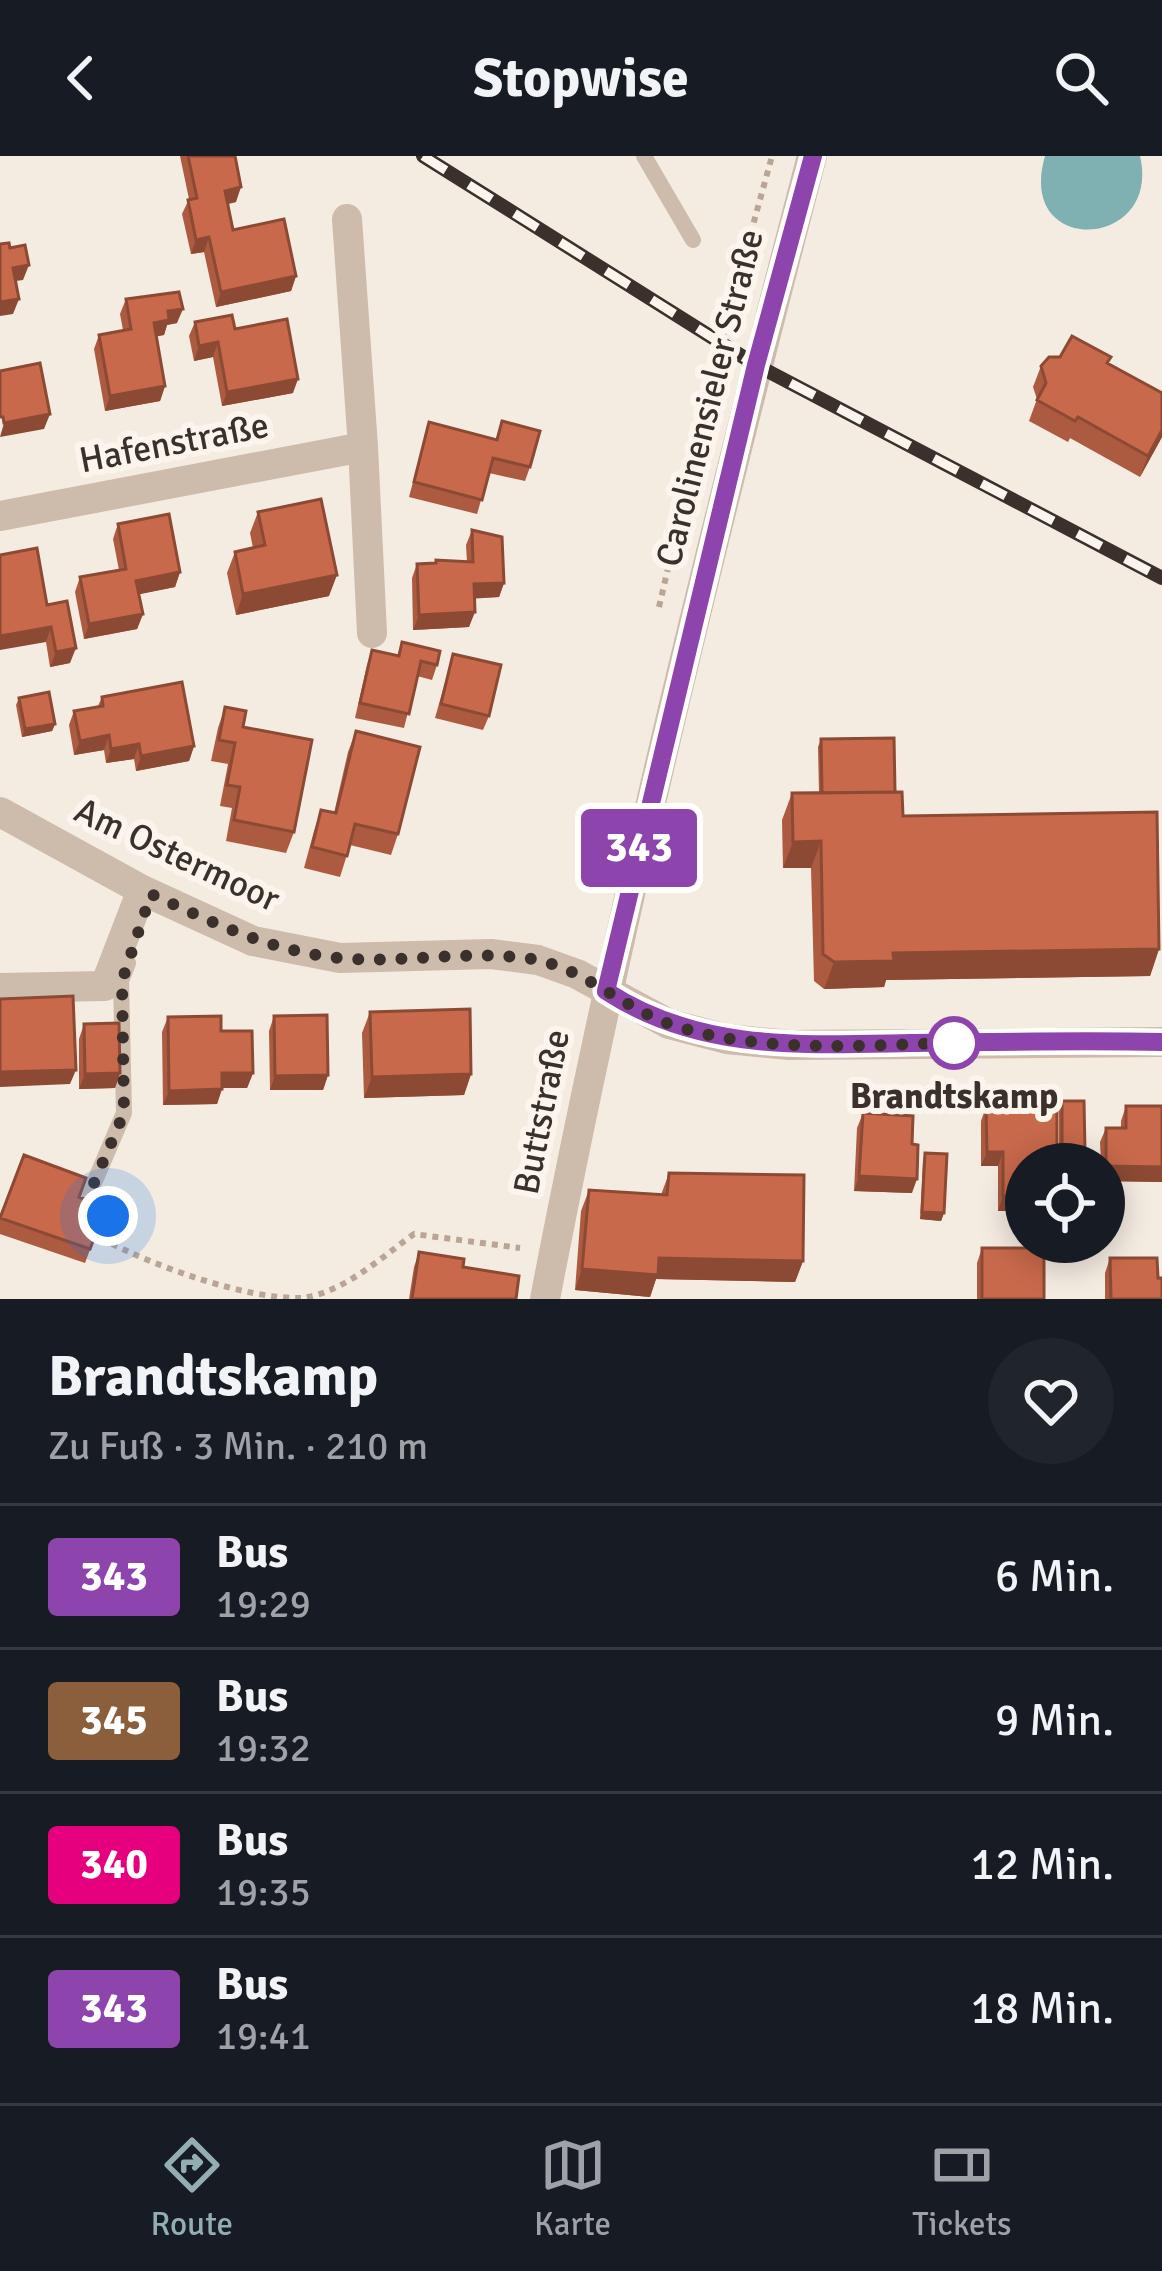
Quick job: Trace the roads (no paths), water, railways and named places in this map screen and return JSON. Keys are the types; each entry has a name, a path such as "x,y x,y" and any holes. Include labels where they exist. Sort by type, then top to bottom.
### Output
{"street":[{"name":"Carolinensieler Straße","path":"684,660 812,156"},
{"path":"347,219 371,633"},
{"name":"Hafenstraße","path":"0,516 363,447"},
{"name":"Buttstraße","path":"545,1299 606,991 684,660"},
{"name":"Am Ostermoor","path":"0,812 147,892 253,940 340,958 491,954 538,960 606,991"},
{"path":"0,988 105,986 147,892"},
{"path":"606,991 669,1024 727,1039 789,1045 1162,1042"}],"lane":[{"path":"644,156 693,240"},
{"path":"88,1197 124,1113 122,981 147,892"}],"water":[{"path":"1045,156 1140,156 1141,187 1130,210 1112,224 1090,230 1068,226 1050,212 1041,189"}],"railway":[{"path":"423,156 756,365 1162,578"}],"place":[{"name":"Brandtskamp","path":"954,1043"}]}
